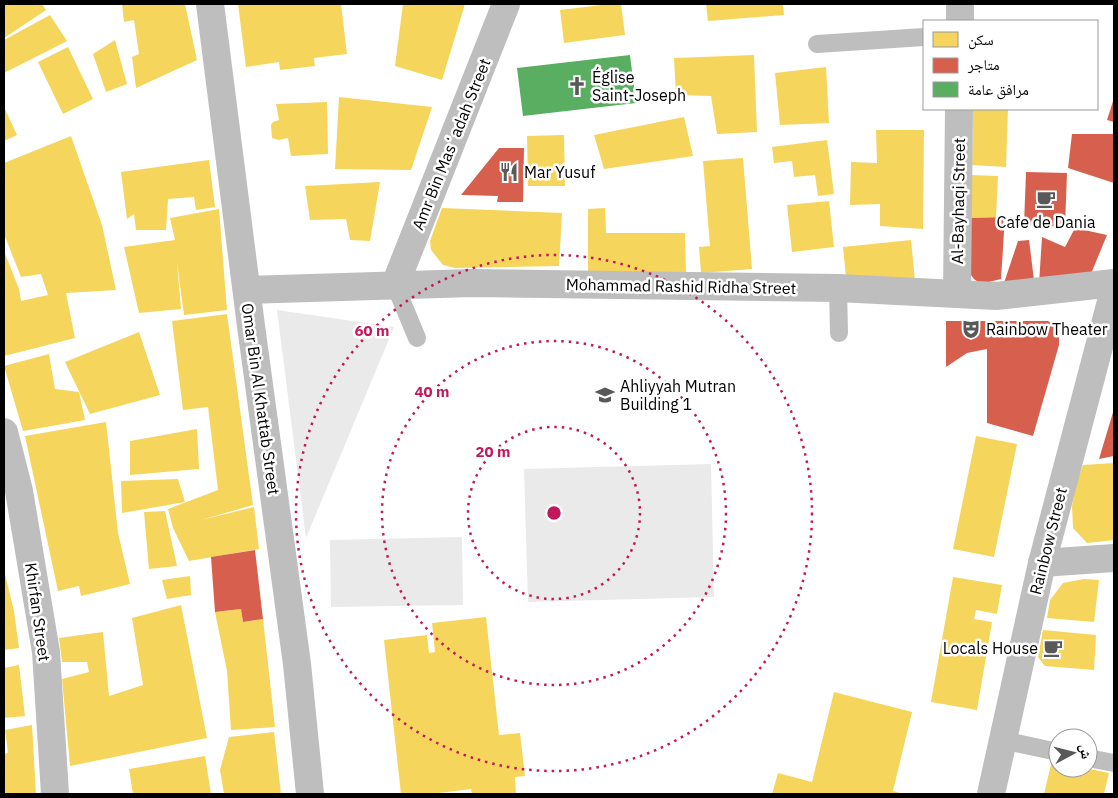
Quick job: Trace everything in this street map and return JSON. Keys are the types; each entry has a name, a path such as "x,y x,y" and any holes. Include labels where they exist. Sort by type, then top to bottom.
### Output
{"street":[{"name":"Omar Bin Al Khattab Street","path":"210,4 297,664 310,794"},
{"name":"Amr Bin Masʻadah Street","path":"395,285 506,4"},
{"path":"960,4 960,20"},
{"name":"Al-Bayhaqi Street","path":"957,293 959,110"},
{"name":"Mohammad Rashid Ridha Street","path":"247,290 472,284 838,288 996,296 1114,283"},
{"name":"Rainbow Street","path":"991,794 1042,563 1114,290"},
{"name":"Khirfan Street","path":"4,432 19,491 44,636 55,794"},
{"path":"1042,563 1114,558"}],"lane":[{"path":"817,44 923,37"},
{"path":"395,285 417,338"},
{"path":"838,288 839,333"},
{"path":"1002,740 1048,750"},
{"path":"1098,760 1114,763"}],"shaded area":[{"path":"277,310 394,327 306,538"},
{"path":"711,464 714,597 528,602 524,469"},
{"path":"462,537 463,605 331,607 330,540"}],"building: سكن":[{"path":"4,4 42,4 46,10 4,38"},
{"path":"122,4 185,4 197,60 136,88 132,57 139,54 134,20 124,22"},
{"path":"238,4 341,4 347,54 314,58 315,66 280,70 279,62 246,67"},
{"path":"403,4 465,4 442,80 395,66"},
{"path":"621,4 625,35 564,43 560,10"},
{"path":"706,4 783,4 784,15 708,21"},
{"path":"50,15 67,41 4,73 4,40"},
{"path":"115,40 127,84 106,92 93,54"},
{"path":"68,47 93,99 63,114 38,62"},
{"path":"754,55 757,132 717,134 711,96 676,95 674,58"},
{"path":"826,67 829,123 780,125 775,73"},
{"path":"339,97 432,107 411,170 335,169"},
{"path":"327,102 328,154 291,156 288,138 279,140 272,138 271,125 279,120 276,104"},
{"path":"4,107 17,135 4,141"},
{"path":"973,110 1008,110 1006,167 972,165"},
{"path":"684,117 693,156 604,169 594,135"},
{"path":"876,130 924,130 923,229 880,226 880,204 850,205 851,162 877,163"},
{"path":"564,135 565,186 528,186 527,136"},
{"path":"71,136 102,225 116,290 66,293 75,338 4,356 4,251 19,289 21,301 48,295 41,274 21,277 4,234 4,163"},
{"path":"827,140 834,194 818,196 815,175 794,177 792,161 774,163 772,147"},
{"path":"743,158 752,269 701,273 699,247 710,246 703,161"},
{"path":"209,160 215,207 196,210 194,197 168,199 166,230 136,230 134,214 127,219 121,172"},
{"path":"972,175 998,176 996,217 969,218"},
{"path":"380,182 370,241 350,240 346,219 310,220 305,186"},
{"path":"829,201 834,247 792,252 787,205"},
{"path":"442,208 562,213 559,266 455,268 443,265 431,250 430,241"},
{"path":"605,208 606,233 685,233 686,274 588,275 588,209"},
{"path":"219,209 227,310 184,315 177,262 181,309 139,313 124,247 175,240 170,218"},
{"path":"911,240 915,281 847,287 843,247"},
{"path":"227,314 253,505 201,520 254,507 259,549 189,561 173,528 168,509 218,490 208,407 183,410 172,321"},
{"path":"139,332 160,395 90,414 65,362"},
{"path":"49,354 55,389 79,392 85,420 23,431 4,366"},
{"path":"106,422 118,533 130,584 81,596 79,586 58,591 25,436"},
{"path":"197,429 199,469 130,475 130,441"},
{"path":"976,436 1017,444 994,557 953,549"},
{"path":"1114,463 1114,540 1087,543 1073,528 1072,506 1076,484 1083,465"},
{"path":"178,479 185,502 122,513 121,481"},
{"path":"165,511 177,566 149,569 144,512"},
{"path":"4,570 14,611 19,648 4,650"},
{"path":"190,576 191,595 167,599 162,580"},
{"path":"953,577 1002,585 997,614 976,610 974,619 992,622 977,710 931,702"},
{"path":"1084,579 1099,580 1094,622 1047,618 1050,600 1063,583"},
{"path":"181,605 207,738 70,766 62,679 89,672 87,662 62,662 59,638 103,632 109,696 143,685 132,618"},
{"path":"241,609 243,622 263,619 275,727 231,730 227,671 215,612"},
{"path":"486,617 499,735 520,733 525,776 515,777 516,794 472,794 471,789 431,794 401,794 384,640 427,635 429,653 435,652 432,623"},
{"path":"1043,630 1096,635 1094,670 1045,666 1038,657"},
{"path":"19,665 25,716 4,718 4,668"},
{"path":"834,692 912,712 893,791 904,794 772,794 778,773 812,782"},
{"path":"32,725 36,794 4,794 4,754 8,753 5,730"},
{"path":"274,732 281,794 224,794 220,770 229,737"},
{"path":"205,756 211,794 133,794 129,769"},
{"path":"1098,771 1109,773 1104,794 1044,794 1048,777 1098,778"}],"building: متاجر":[{"path":"1114,98 1114,122 1107,120"},
{"path":"1072,134 1114,134 1114,183 1068,168"},
{"path":"499,148 524,148 523,202 497,202 498,196 461,195"},
{"name":"Cafe de Dania","path":"1026,172 1067,173 1065,227 1024,225"},
{"path":"1005,217 1001,279 981,284 967,270 969,218"},
{"path":"1075,228 1107,235 1088,281 1039,284 1042,237 1065,247"},
{"path":"1029,240 1034,280 1004,283 1018,241"},
{"path":"946,321 1048,321 1056,326 1059,335 1059,345 1033,436 987,423 987,349 967,353 946,367"},
{"path":"1114,409 1114,456 1099,459"},
{"path":"255,550 263,619 243,622 241,609 215,612 211,557"}],"building: مرافق عامة":[{"name":"Église Saint-Joseph","path":"630,55 636,103 523,116 517,68"}],"place":[{"name":"Église Saint-Joseph","path":"577,86"},
{"name":"Mar Yusuf","path":"509,172"},
{"name":"Cafe de Dania","path":"1046,199"},
{"name":"Rainbow Theater","path":"971,329"},
{"name":"Ahliyyah Mutran Building 1","path":"605,395"},
{"name":"Locals House","path":"1053,648"}]}
